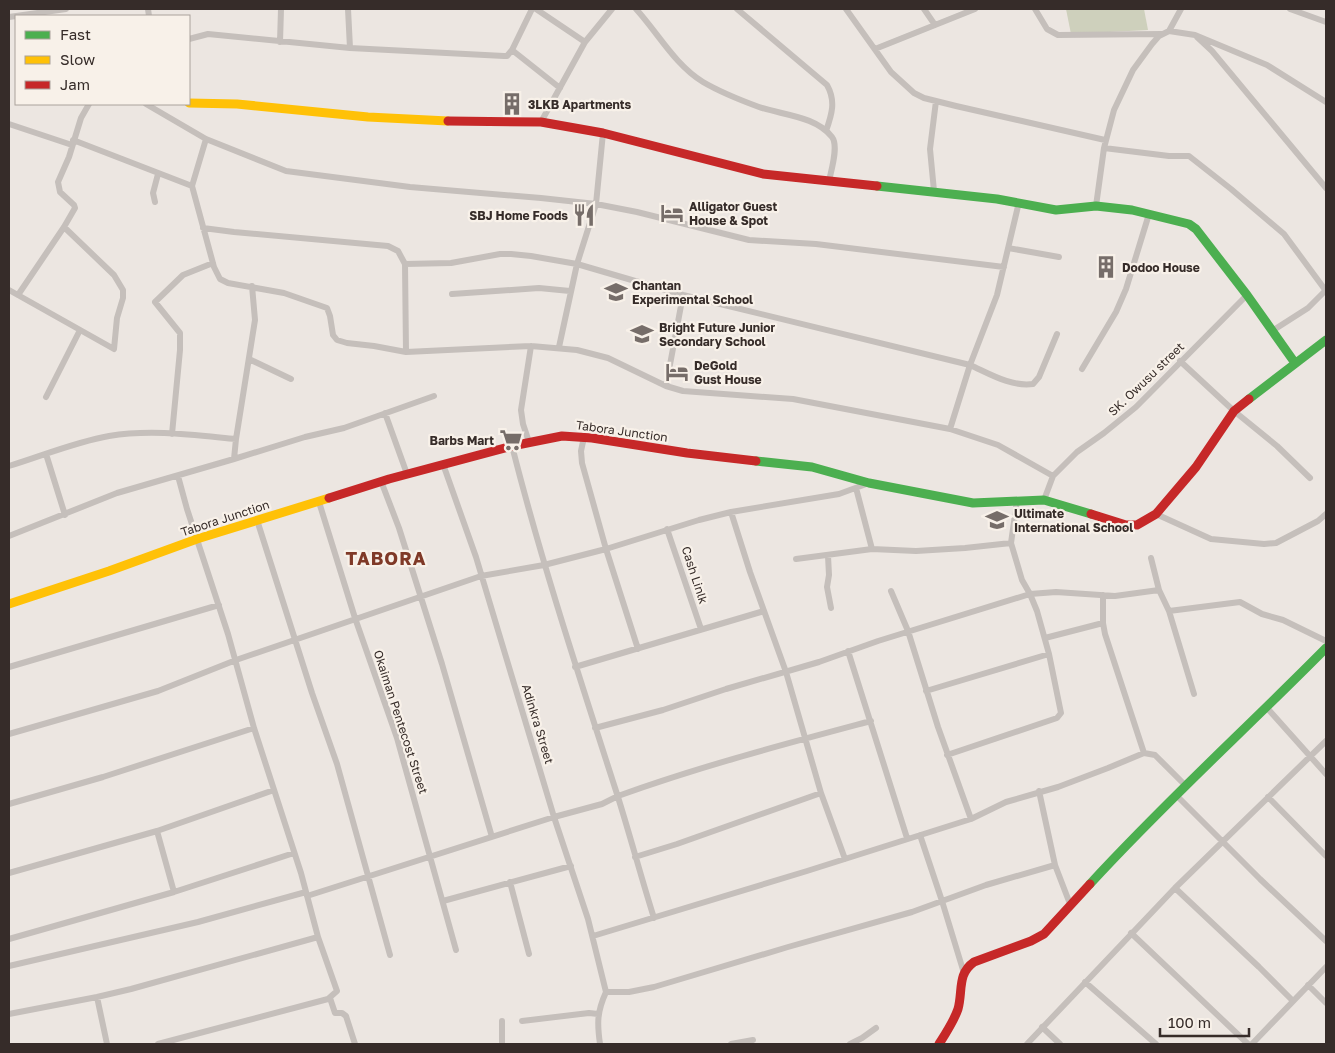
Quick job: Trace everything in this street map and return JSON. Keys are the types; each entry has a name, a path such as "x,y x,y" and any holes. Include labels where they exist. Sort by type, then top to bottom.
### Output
{"street":[{"path":"23,15 66,9"},
{"path":"280,42 281,9"},
{"path":"348,9 350,48"},
{"path":"190,39 208,34 350,48 507,56 512,50 532,9"},
{"path":"536,9 585,42"},
{"path":"541,122 585,42 612,9"},
{"path":"636,9 682,64 702,81 718,90 760,107 810,121 833,137 835,149 829,181"},
{"path":"738,9 827,85 833,100 832,113 826,131"},
{"path":"846,9 876,48 891,72 914,94 936,101 1105,140"},
{"path":"924,9 935,25"},
{"path":"876,48 975,9"},
{"path":"1035,9 1047,29 1058,35 1166,32 1194,35 1267,65 1326,102"},
{"path":"1290,9 1326,22"},
{"path":"1096,206 1105,140 1114,110 1133,70 1152,44 1166,32 1179,11"},
{"path":"1194,35 1212,51 1326,188"},
{"path":"512,50 560,88"},
{"path":"934,191 930,149 936,101"},
{"path":"190,103 214,102 368,117 476,122 541,122 603,133 763,174 934,191 1019,202 1056,210 1096,206 1149,214 1189,224 1196,229 1247,295 1295,363"},
{"path":"18,295 75,208 60,192 58,182 69,157 72,142 81,118 88,105"},
{"path":"148,105 206,139 286,171 410,187 596,204 637,212 749,240 816,244 1004,267"},
{"path":"9,124 72,142 192,186"},
{"path":"559,347 570,291 596,204 603,133"},
{"path":"206,139 192,186 213,263 220,279 228,283 284,293 327,308 333,335 338,340 347,344 374,346 406,352 531,346 577,350 608,358 666,386 683,391 793,399 950,429 998,445 1053,476"},
{"path":"1104,148 1169,156 1189,156 1284,234 1326,291 1308,308 1272,331"},
{"path":"155,202 153,193 158,174"},
{"path":"950,429 970,365 992,310 1019,202"},
{"path":"1082,369 1116,312 1126,289 1149,214"},
{"path":"9,290 114,349 117,318 124,298 123,290 114,275 64,227"},
{"path":"204,228 388,246 398,251 405,264 406,352"},
{"path":"1008,248 1059,257"},
{"path":"405,264 451,263 500,254 531,256 577,264 683,295 970,365 1013,383 1024,385 1033,384 1039,376 1058,334"},
{"path":"172,434 180,333 155,302 183,275 213,263"},
{"path":"234,460 255,320 252,286"},
{"path":"452,294 539,288 570,291"},
{"path":"666,386 683,295"},
{"name":"SK. Owusu street","path":"1044,500 1053,476 1077,452 1136,407 1247,295"},
{"path":"46,397 80,330"},
{"path":"1326,340 1234,411 1196,466 1155,515 1211,538 1264,544 1276,543 1318,521 1326,514"},
{"path":"529,442 521,410 531,346"},
{"path":"249,359 291,379"},
{"path":"1180,361 1234,411 1277,446 1310,478"},
{"path":"9,536 117,493 234,460 305,437 344,428 434,396"},
{"path":"385,413 407,474"},
{"path":"9,466 107,436 172,434 236,439"},
{"name":"Tabora Junction","path":"9,604 198,539 382,481 512,446 562,436 584,437 687,453 812,467 868,483 974,503 1044,500 1126,525 1137,525 1155,515"},
{"path":"584,437 581,451 582,463 606,549 638,649"},
{"path":"512,446 544,565 575,667 618,796 654,918"},
{"path":"46,454 65,515"},
{"name":"Adinkra Street","path":"443,464 481,576 554,817 593,936 606,992"},
{"path":"158,1044 330,1000 336,991 178,476"},
{"path":"382,481 399,528 419,597 450,690 492,838"},
{"path":"9,734 158,691 236,660 481,576 544,565 606,549 667,529 731,512 839,494 868,483"},
{"path":"856,488 872,549"},
{"path":"947,754 1059,716 1061,710 1045,638 1030,594 1022,580 1011,543 1017,501"},
{"name":"Okaiman Pentecost Street","path":"319,502 355,618 397,738 456,950"},
{"path":"731,512 786,672 821,793 845,859"},
{"path":"257,520 312,693 337,764 390,955"},
{"name":"Cash Linlk","path":"667,529 701,629"},
{"path":"796,559 872,549 916,551 1011,543"},
{"path":"828,556 829,575 827,587 831,608"},
{"path":"1151,558 1159,590 1168,611 1194,694"},
{"path":"595,728 663,710 1030,594 1056,592 1115,596 1159,590"},
{"path":"892,591 908,632 926,692 970,819"},
{"path":"1103,595 1105,634 1144,753"},
{"path":"1168,611 1240,602 1262,614 1283,620 1326,641"},
{"path":"9,667 219,605"},
{"path":"575,667 764,611"},
{"path":"1045,638 1103,622"},
{"path":"963,970 974,962 1031,941 1044,934 1070,904 1176,796 1326,648"},
{"path":"848,652 907,838"},
{"path":"926,692 1049,654"},
{"path":"1267,708 1326,774"},
{"path":"9,966 198,922 369,877 554,817 602,804 618,796 703,767 806,737 871,721"},
{"path":"9,804 103,777 254,728"},
{"path":"1026,1044 1130,933 1326,741"},
{"path":"593,936 970,819 1006,802 1058,787 1144,753 1154,755 1186,786"},
{"path":"9,873 157,831 274,790"},
{"path":"1039,792 1055,865 1070,904"},
{"path":"635,857 821,793"},
{"path":"1176,796 1326,941"},
{"path":"1268,797 1326,856"},
{"path":"157,831 174,892"},
{"path":"920,835 963,970 958,1009 939,1044"},
{"path":"9,940 174,892 294,853"},
{"path":"600,1044 597,1024 598,1013 606,992 629,992 654,987 912,912 942,900 1055,865"},
{"path":"442,901 570,866"},
{"path":"510,882 529,954"},
{"path":"1175,888 1293,1001"},
{"path":"1130,933 1250,1044 1326,967"},
{"path":"9,1014 97,997 318,936"},
{"path":"1085,982 1156,1044"},
{"path":"1308,985 1326,1003"},
{"path":"97,997 107,1044"},
{"path":"330,1000 335,1013 346,1016 355,1044"},
{"path":"522,1021 598,1013"},
{"path":"502,1021 502,1044"},
{"path":"1042,1027 1060,1044"},
{"path":"850,1044 876,1028"},
{"path":"731,1044 753,1040"}],"green space":[{"path":"1066,9 1144,9 1148,30 1071,34"}],"traffic: fast":[{"path":"877,186 997,199 1056,210 1096,206 1132,210 1189,224 1196,229 1247,295 1295,363"},
{"path":"1249,399 1326,340"},
{"path":"756,461 812,467 869,483 973,503 1044,500 1091,514"},
{"path":"1090,884 1177,794 1326,648"}],"traffic: slow":[{"path":"190,103 237,104 368,117 448,121"},
{"path":"9,604 197,539 329,498"}],"traffic: jam":[{"path":"448,121 541,122 603,133 763,174 877,186"},
{"path":"1091,514 1126,525 1137,525 1156,514 1196,467 1234,411 1249,399"},
{"path":"329,498 389,479 512,446 562,436 592,438 687,453 756,461"},
{"path":"939,1044 950,1027 958,1009 961,983 969,967 974,962 1031,941 1044,934 1090,884"}],"place":[{"name":"3LKB Apartments","path":"512,104"},
{"name":"Alligator Guest House & Spot","path":"672,213"},
{"name":"SBJ Home Foods","path":"584,215"},
{"name":"Dodoo House","path":"1106,267"},
{"name":"Chantan Experimental School","path":"616,292"},
{"name":"Bright Future Junior Secondary School","path":"642,334"},
{"name":"DeGold Gust House","path":"677,372"},
{"name":"Barbs Mart","path":"511,440"},
{"name":"Ultimate International School","path":"997,520"}],"district":[{"name":"TABORA","path":"386,558"}]}
